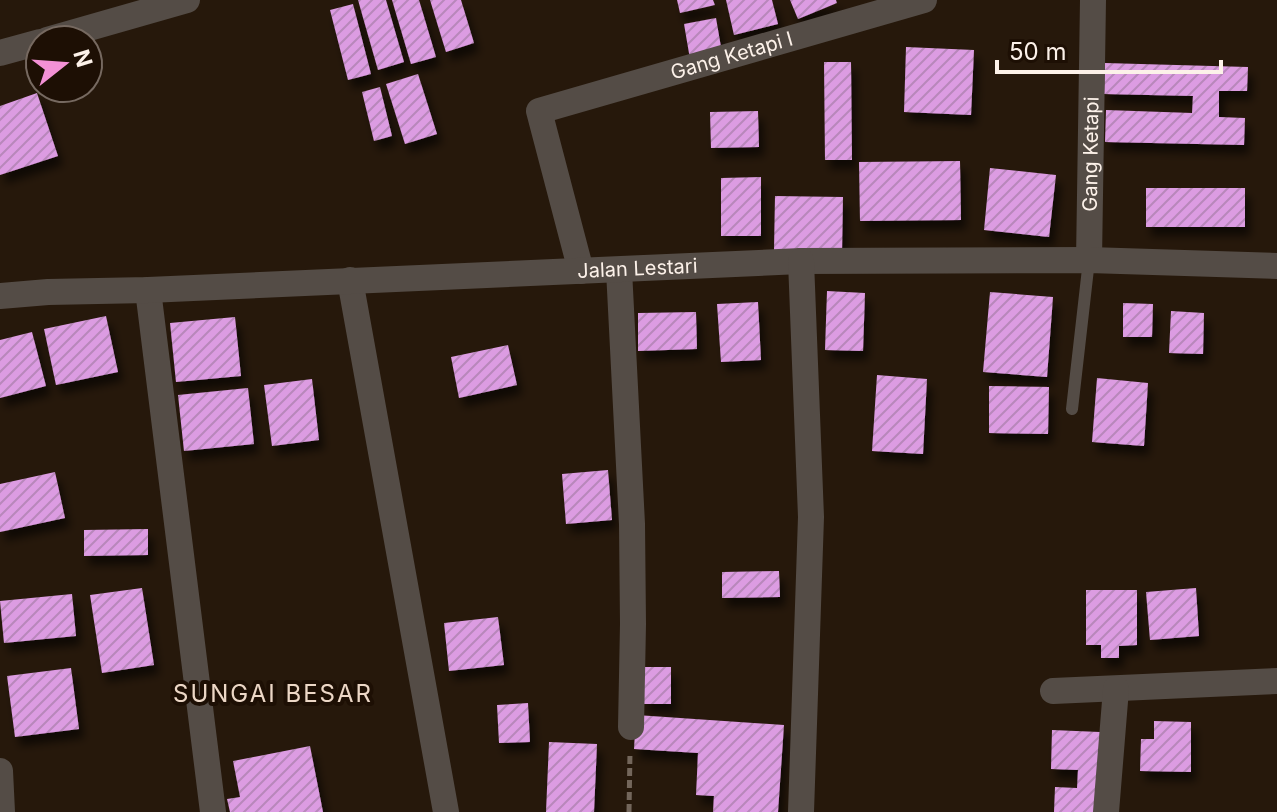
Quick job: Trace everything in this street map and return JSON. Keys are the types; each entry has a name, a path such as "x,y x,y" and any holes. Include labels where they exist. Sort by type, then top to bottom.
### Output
{"street":[{"path":"103,24 187,0"},
{"name":"Gang Ketapi I","path":"581,271 539,111 924,0"},
{"name":"Gang Ketapi","path":"1089,260 1093,0"},
{"path":"0,53 24,46"},
{"name":"Jalan Lestari","path":"0,296 801,261 1089,260 1277,266"},
{"path":"801,261 811,517 801,812"},
{"path":"619,270 632,524 631,727"},
{"path":"350,280 446,812"},
{"path":"148,290 213,812"},
{"path":"1053,691 1277,681"},
{"path":"1106,812 1116,689"},
{"path":"0,771 2,812"}],"lane":[{"path":"1072,409 1089,260"}],"path":[{"path":"629,812 631,727"}],"building":[{"path":"358,0 386,0 404,62 378,70"},
{"path":"392,0 419,0 436,57 411,64"},
{"path":"430,0 461,0 474,43 446,52"},
{"path":"677,0 713,0 715,5 680,13"},
{"path":"726,0 772,0 778,24 734,35"},
{"path":"790,0 836,0 837,3 798,19"},
{"path":"353,4 371,74 348,80 330,10"},
{"path":"716,18 722,53 690,59 684,24"},
{"path":"906,47 974,50 971,115 904,112"},
{"path":"824,62 851,62 852,160 825,160"},
{"path":"1105,63 1248,67 1247,91 1219,91 1219,117 1245,118 1244,145 1105,142 1106,110 1192,113 1193,96 1104,94"},
{"path":"418,74 437,134 405,144 386,84"},
{"path":"380,87 392,136 374,141 362,92"},
{"path":"24,98 24,104 41,104 58,156 0,175 0,106"},
{"path":"758,111 759,147 711,148 710,112"},
{"path":"960,161 961,220 860,221 859,162"},
{"path":"990,168 1056,175 1049,237 984,230"},
{"path":"761,177 761,236 721,236 721,178"},
{"path":"1146,188 1245,188 1245,227 1146,227"},
{"path":"775,196 843,197 842,251 774,250"},
{"path":"827,291 865,293 863,351 825,350"},
{"path":"990,292 1053,297 1047,377 983,372"},
{"path":"758,302 761,360 721,362 717,304"},
{"path":"1123,303 1153,304 1152,337 1123,337"},
{"path":"1171,311 1204,313 1203,354 1169,353"},
{"path":"696,312 697,349 638,351 638,313"},
{"path":"106,316 118,372 56,385 44,329"},
{"path":"235,317 241,376 176,382 170,323"},
{"path":"32,332 46,386 0,398 0,340"},
{"path":"508,345 517,385 459,398 451,357"},
{"path":"877,375 927,379 923,454 872,451"},
{"path":"1097,378 1148,383 1144,446 1092,442"},
{"path":"312,379 319,440 272,446 264,385"},
{"path":"989,386 1049,387 1048,434 989,433"},
{"path":"248,388 254,444 184,451 178,395"},
{"path":"608,470 612,520 566,524 562,474"},
{"path":"55,472 65,518 0,532 0,484"},
{"path":"148,529 148,555 84,556 84,530"},
{"path":"779,571 780,597 722,598 722,572"},
{"path":"142,588 154,665 102,673 90,595"},
{"path":"1196,588 1199,636 1150,640 1146,592"},
{"path":"1086,590 1137,590 1137,645 1119,646 1119,658 1101,658 1101,645 1086,645"},
{"path":"72,594 76,636 4,643 0,601"},
{"path":"498,617 504,665 449,671 444,623"},
{"path":"643,667 671,667 671,704 644,704"},
{"path":"71,668 79,729 15,737 7,676"},
{"path":"528,703 530,742 499,743 497,705"},
{"path":"636,715 784,725 778,812 713,812 714,796 696,795 698,753 634,749"},
{"path":"1154,721 1191,722 1191,772 1140,771 1141,739 1154,739"},
{"path":"1052,730 1100,732 1097,812 1054,812 1055,787 1077,788 1078,770 1051,769"},
{"path":"549,742 597,744 594,812 546,812"},
{"path":"310,746 323,812 230,812 227,799 240,797 233,761"}],"district":[{"name":"SUNGAI BESAR","path":"273,694"}]}
